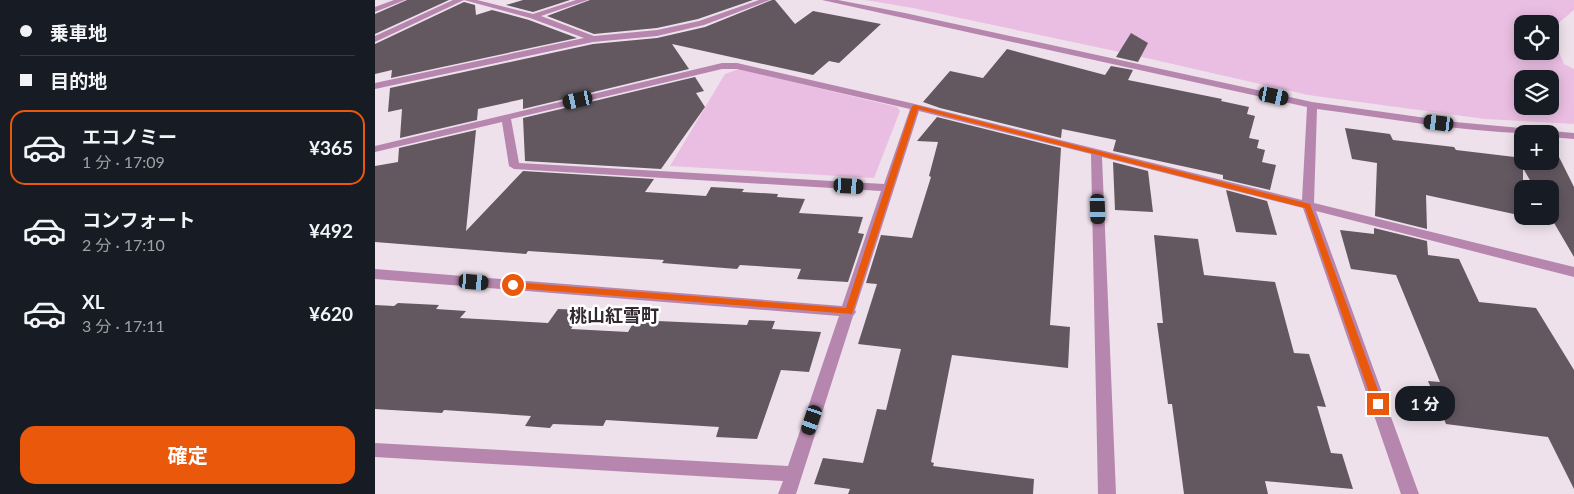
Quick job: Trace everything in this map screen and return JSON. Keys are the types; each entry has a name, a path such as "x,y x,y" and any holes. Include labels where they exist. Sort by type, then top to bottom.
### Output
{"street":[{"path":"375,10 401,0"},
{"path":"375,40 405,24 460,0"},
{"path":"468,0 533,16 593,39"},
{"path":"533,16 584,0"},
{"path":"742,0 753,5"},
{"path":"375,86 593,39 657,33 701,23 766,0"},
{"path":"826,0 905,15 1313,105 1455,125 1514,131"},
{"path":"375,149 722,66 737,66 915,106 1574,272"},
{"path":"1313,105 1308,206 1410,494"},
{"path":"787,494 849,312 915,106"},
{"path":"506,117 514,166 889,188"},
{"path":"1559,135 1574,136"},
{"path":"1097,152 1107,494"},
{"path":"375,274 849,312"},
{"path":"375,450 794,474"}],"shaded area":[{"path":"865,0 1574,0 1574,10 1559,22 1559,15 1514,15 1514,60 1559,60 1559,52 1564,64 1574,69 1574,124 1485,119 1308,95 1129,54 913,8"},
{"path":"739,69 897,107 900,111 874,178 670,166 725,74"}],"building":[{"path":"407,0 449,0 375,34 375,14"},
{"path":"523,0 570,0 533,12 506,5"},
{"path":"590,0 753,0 698,19 657,28 594,34 547,16"},
{"path":"775,0 795,24 813,11 881,24 839,63 829,61 813,75 672,44 689,69 523,109 523,99 478,109 477,120 400,138 402,109 388,112 390,88 593,44 657,38 705,27"},
{"path":"464,2 475,5 476,15 492,10 529,20 577,38 391,78 392,70 375,74 375,44"},
{"path":"1131,33 1148,43 1138,62 1116,57"},
{"path":"1007,49 1105,75 1111,66 1133,70 1128,80 1222,99 1221,101 1249,107 1247,114 1255,116 1249,138 1259,140 1257,148 1265,150 1262,162 1276,165 1270,190 1223,179 1223,175 1113,151 1116,140 1062,129 1061,138 940,108 923,102 950,71 983,78"},
{"path":"695,77 704,91 696,93 705,107 661,169 525,161 523,118"},
{"path":"937,117 1061,148 1050,325 1070,327 1068,368 952,355 931,462 934,463 933,466 1034,479 1033,494 848,494 850,489 814,484 823,458 863,463 877,409 886,410 901,349 858,344 877,284 866,283 881,235 912,238 931,177 929,176 938,142 917,141"},
{"path":"1345,128 1390,134 1393,140 1454,147 1456,150 1514,157 1514,170 1523,170 1523,180 1514,180 1514,214 1426,195 1427,229 1375,216 1377,163 1352,159"},
{"path":"476,130 466,231 523,171 654,179 645,192 706,196 711,187 744,189 742,192 778,194 777,197 805,199 799,213 863,217 858,233 864,234 848,282 797,279 801,269 740,265 737,269 662,263 664,260 528,251 526,254 375,242 375,166 398,162 399,148"},
{"path":"1559,157 1574,187 1574,257 1555,225 1559,225 1559,180 1530,180 1524,170 1559,170"},
{"path":"1113,162 1148,171 1153,212 1115,210"},
{"path":"1226,190 1267,201 1277,235 1236,232"},
{"path":"1374,228 1427,241 1428,255 1459,259 1479,302 1536,308 1574,370 1574,489 1548,437 1446,424 1428,381 1440,382 1396,275 1351,269 1340,230 1374,234"},
{"path":"1154,235 1198,239 1204,275 1275,282 1294,353 1309,354 1326,407 1317,406 1331,453 1342,454 1353,489 1265,481 1268,494 1184,494 1172,404 1168,404 1157,323 1163,323"},
{"path":"398,303 439,305 436,309 466,311 460,318 548,323 558,309 583,310 571,329 628,332 635,320 747,325 749,320 775,321 772,329 821,332 809,372 781,370 757,439 716,437 719,427 606,420 603,426 553,424 550,428 525,426 531,416 444,410 442,413 375,409 375,305 394,306"}],"district":[{"name":"桃山紅雪町","path":"614,315"}],"route":[{"path":"513,285 849,312 915,106 1308,206 1378,404"}]}
